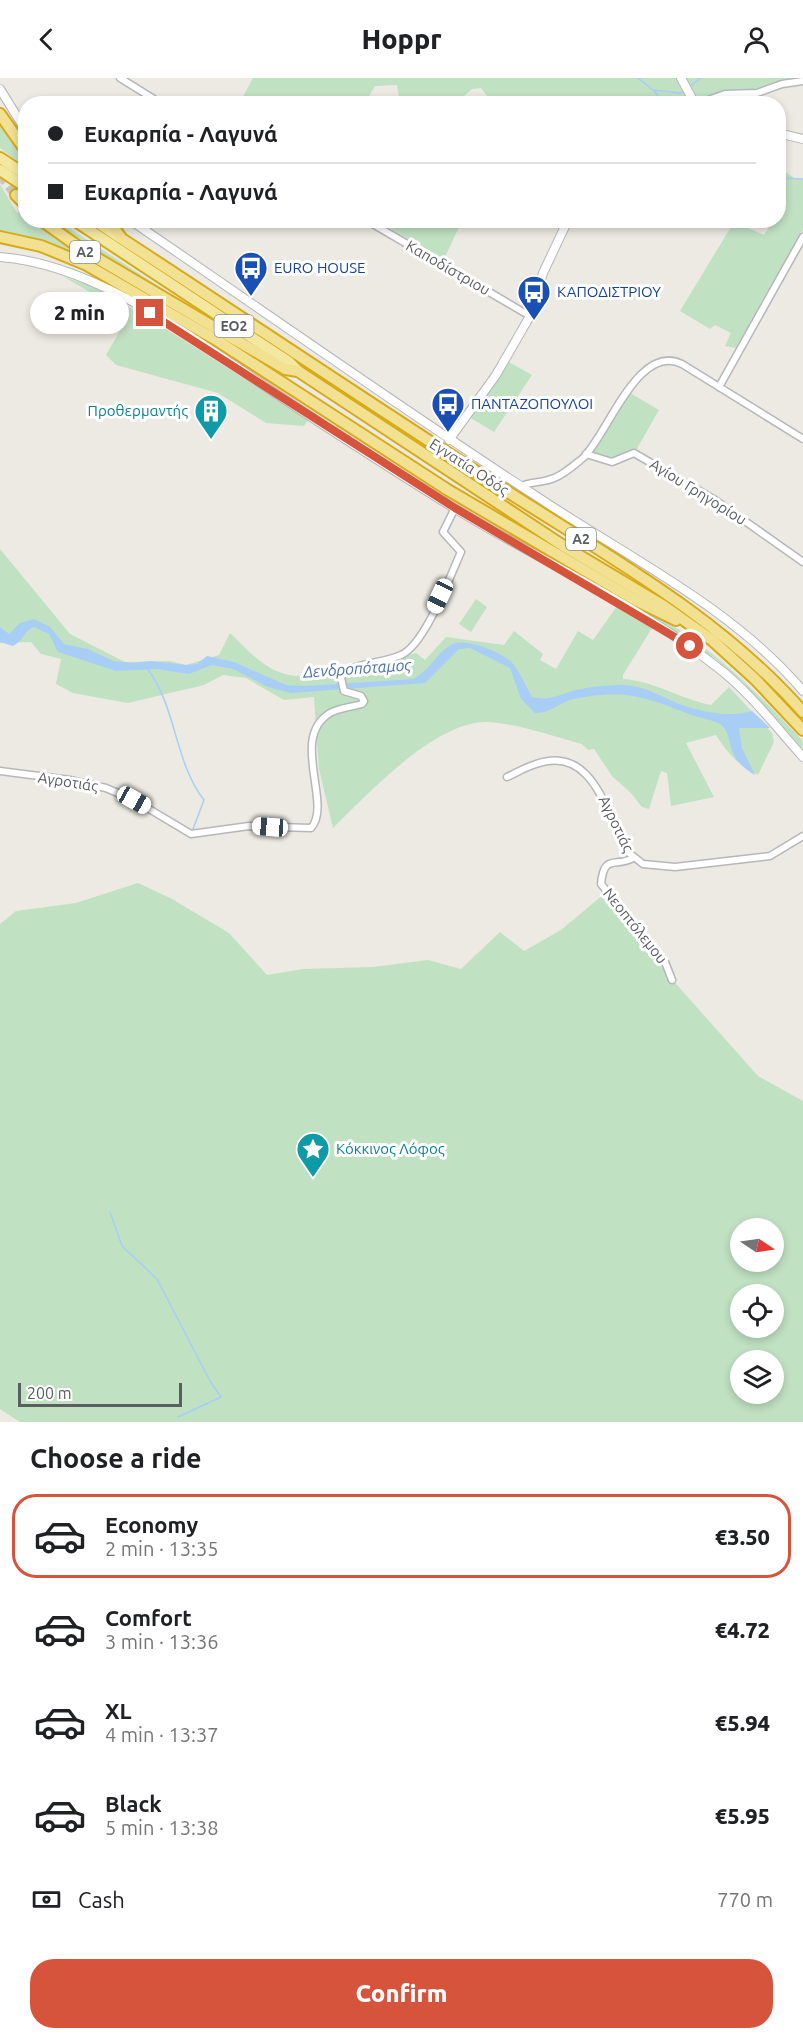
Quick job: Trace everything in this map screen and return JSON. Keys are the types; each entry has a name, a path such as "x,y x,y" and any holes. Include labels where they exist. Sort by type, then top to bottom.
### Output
{"highway":[{"path":"0,114 18,140"},
{"path":"0,158 18,170"},
{"path":"0,170 18,182"},
{"name":"Α2","path":"52,228 83,250 285,369 298,372"},
{"name":"ΕΟ2","path":"86,228 289,362 298,372"},
{"path":"106,228 122,239"},
{"name":"Α2","path":"114,228 122,239"},
{"path":"0,237 41,246 85,264 218,340 458,495 643,604 694,628"},
{"name":"Εγνατία Οδός","path":"122,239 343,386 686,607 747,655 803,712"},
{"name":"Εγνατία Οδός","path":"298,372 694,628 747,671 803,730"}],"street":[{"path":"120,78 149,96"},
{"path":"681,78 691,96"},
{"path":"719,96 757,93 782,84 803,81"},
{"path":"0,89 18,118"},
{"path":"786,135 803,139"},
{"path":"141,228 449,440 717,613 759,646 803,692"},
{"name":"Καποδίστριου","path":"380,228 530,316"},
{"path":"449,440 496,375 530,316 543,273 564,228"},
{"path":"719,387 803,237"},
{"path":"0,257 53,266 118,294 197,342 455,508 695,650 752,698 803,757"},
{"path":"521,486 556,477 586,454 630,389 653,364 665,359 677,361 803,439"},
{"name":"Αγίου Γρηγορίου","path":"586,454 612,462 634,453 649,460 715,500 803,562"},
{"name":"Αγροτιάς","path":"0,771 70,780 106,788 134,800 191,834 249,826 303,830 311,828 318,811 312,750 315,733 325,717 333,711 362,704 364,701 361,696 344,691 341,678 344,672 351,668 407,653 421,636 461,552 443,531 455,508"},
{"name":"Αγροτιάς","path":"507,777 546,761 563,762 579,770 595,782 624,846 633,858 643,864 659,867 760,857 778,853 803,836"},
{"name":"Νεοπτόλεμου","path":"633,858 609,864 603,871 601,884 665,962 672,980"}],"green space":[{"path":"253,78 792,78 791,81 721,96 487,96 481,88 472,89 464,96 399,96 397,85 375,86 369,96 243,96"},
{"path":"0,123 18,150 18,162 0,148"},
{"path":"786,173 796,179 803,179 803,230 736,348 725,346 731,333 715,325 710,329 680,311 730,228 748,228 764,235 768,228 786,228"},
{"path":"0,184 18,212 18,228 45,228 83,255 81,258 51,244 0,233"},
{"path":"57,228 69,228 186,304 102,258"},
{"path":"389,228 459,228 444,259"},
{"path":"64,277 94,287 147,317 309,419 304,426 266,423 218,393 116,365 106,355 129,315"},
{"path":"507,361 532,375 494,432 469,417"},
{"path":"630,393 659,410 635,452 623,453 615,462 602,459 591,451"},
{"path":"439,487 686,634 717,658 761,697 802,740 803,749 743,682 716,659 571,569 436,490"},
{"path":"0,549 70,634 125,662 170,661 186,665 219,655 230,633 261,662 279,672 300,676 328,675 346,678 359,670 416,653 425,660 446,637 504,645 514,631 543,654 540,660 556,669 578,631 593,640 617,606 652,628 623,675 623,679 646,683 711,705 729,687 772,733 774,742 758,775 734,758 716,735 686,743 714,797 671,806 667,773 661,771 649,809 642,807 630,792 612,776 594,749 588,750 582,744 512,725 488,722 468,725 447,733 404,762 333,828 319,769 314,697 284,700 246,678 223,675 204,685 128,703 73,693 56,684 61,659 41,654 31,642 0,643"},
{"path":"476,599 487,607 471,632 459,624"},
{"path":"138,883 172,899 229,933 267,975 303,969 373,967 428,960 461,969 500,932 524,951 561,930 604,894 677,985 758,1076 803,1101 803,1422 20,1422 0,1409 0,924 16,911 76,903"}],"water":[{"path":"34,619 50,627 64,644 88,649 113,661 133,663 151,661 186,665 197,664 207,656 234,662 286,685 306,686 413,679 451,645 474,644 494,651 509,660 519,672 532,697 548,698 597,686 631,686 706,712 734,714 752,711 770,728 739,728 742,748 755,775 737,760 728,734 720,724 646,699 620,695 591,696 573,699 546,711 535,713 521,699 510,668 470,648 459,649 425,683 291,693 268,687 233,669 212,665 189,674 157,669 116,671 58,652 49,634 34,627 13,646 0,642 0,627 9,634 20,623"}],"waterway":[{"path":"638,78 653,90 680,93 684,91"},
{"path":"690,86 701,78"},
{"path":"654,90 658,96"},
{"path":"786,178 803,179"},
{"path":"147,668 164,700 187,769 204,800 193,829"},
{"path":"110,1212 122,1246 157,1279 210,1381 221,1397 178,1417"}],"tunnel":[{"path":"0,174 16,195"}],"place":[{"name":"EURO HOUSE","path":"251,297"},
{"name":"ΚΑΠΟΔΙΣΤΡΙΟΥ","path":"534,321"},
{"name":"ΠΑΝΤΑΖΟΠΟΥΛΟΙ","path":"448,433"},
{"name":"Προθερμαντής","path":"211,440"},
{"name":"Κόκκινος Λόφος","path":"313,1178"}],"route":[{"path":"150,313 455,508 690,646"}],"water label":[{"name":"Δενδροπόταμος","path":"357,668"}]}
